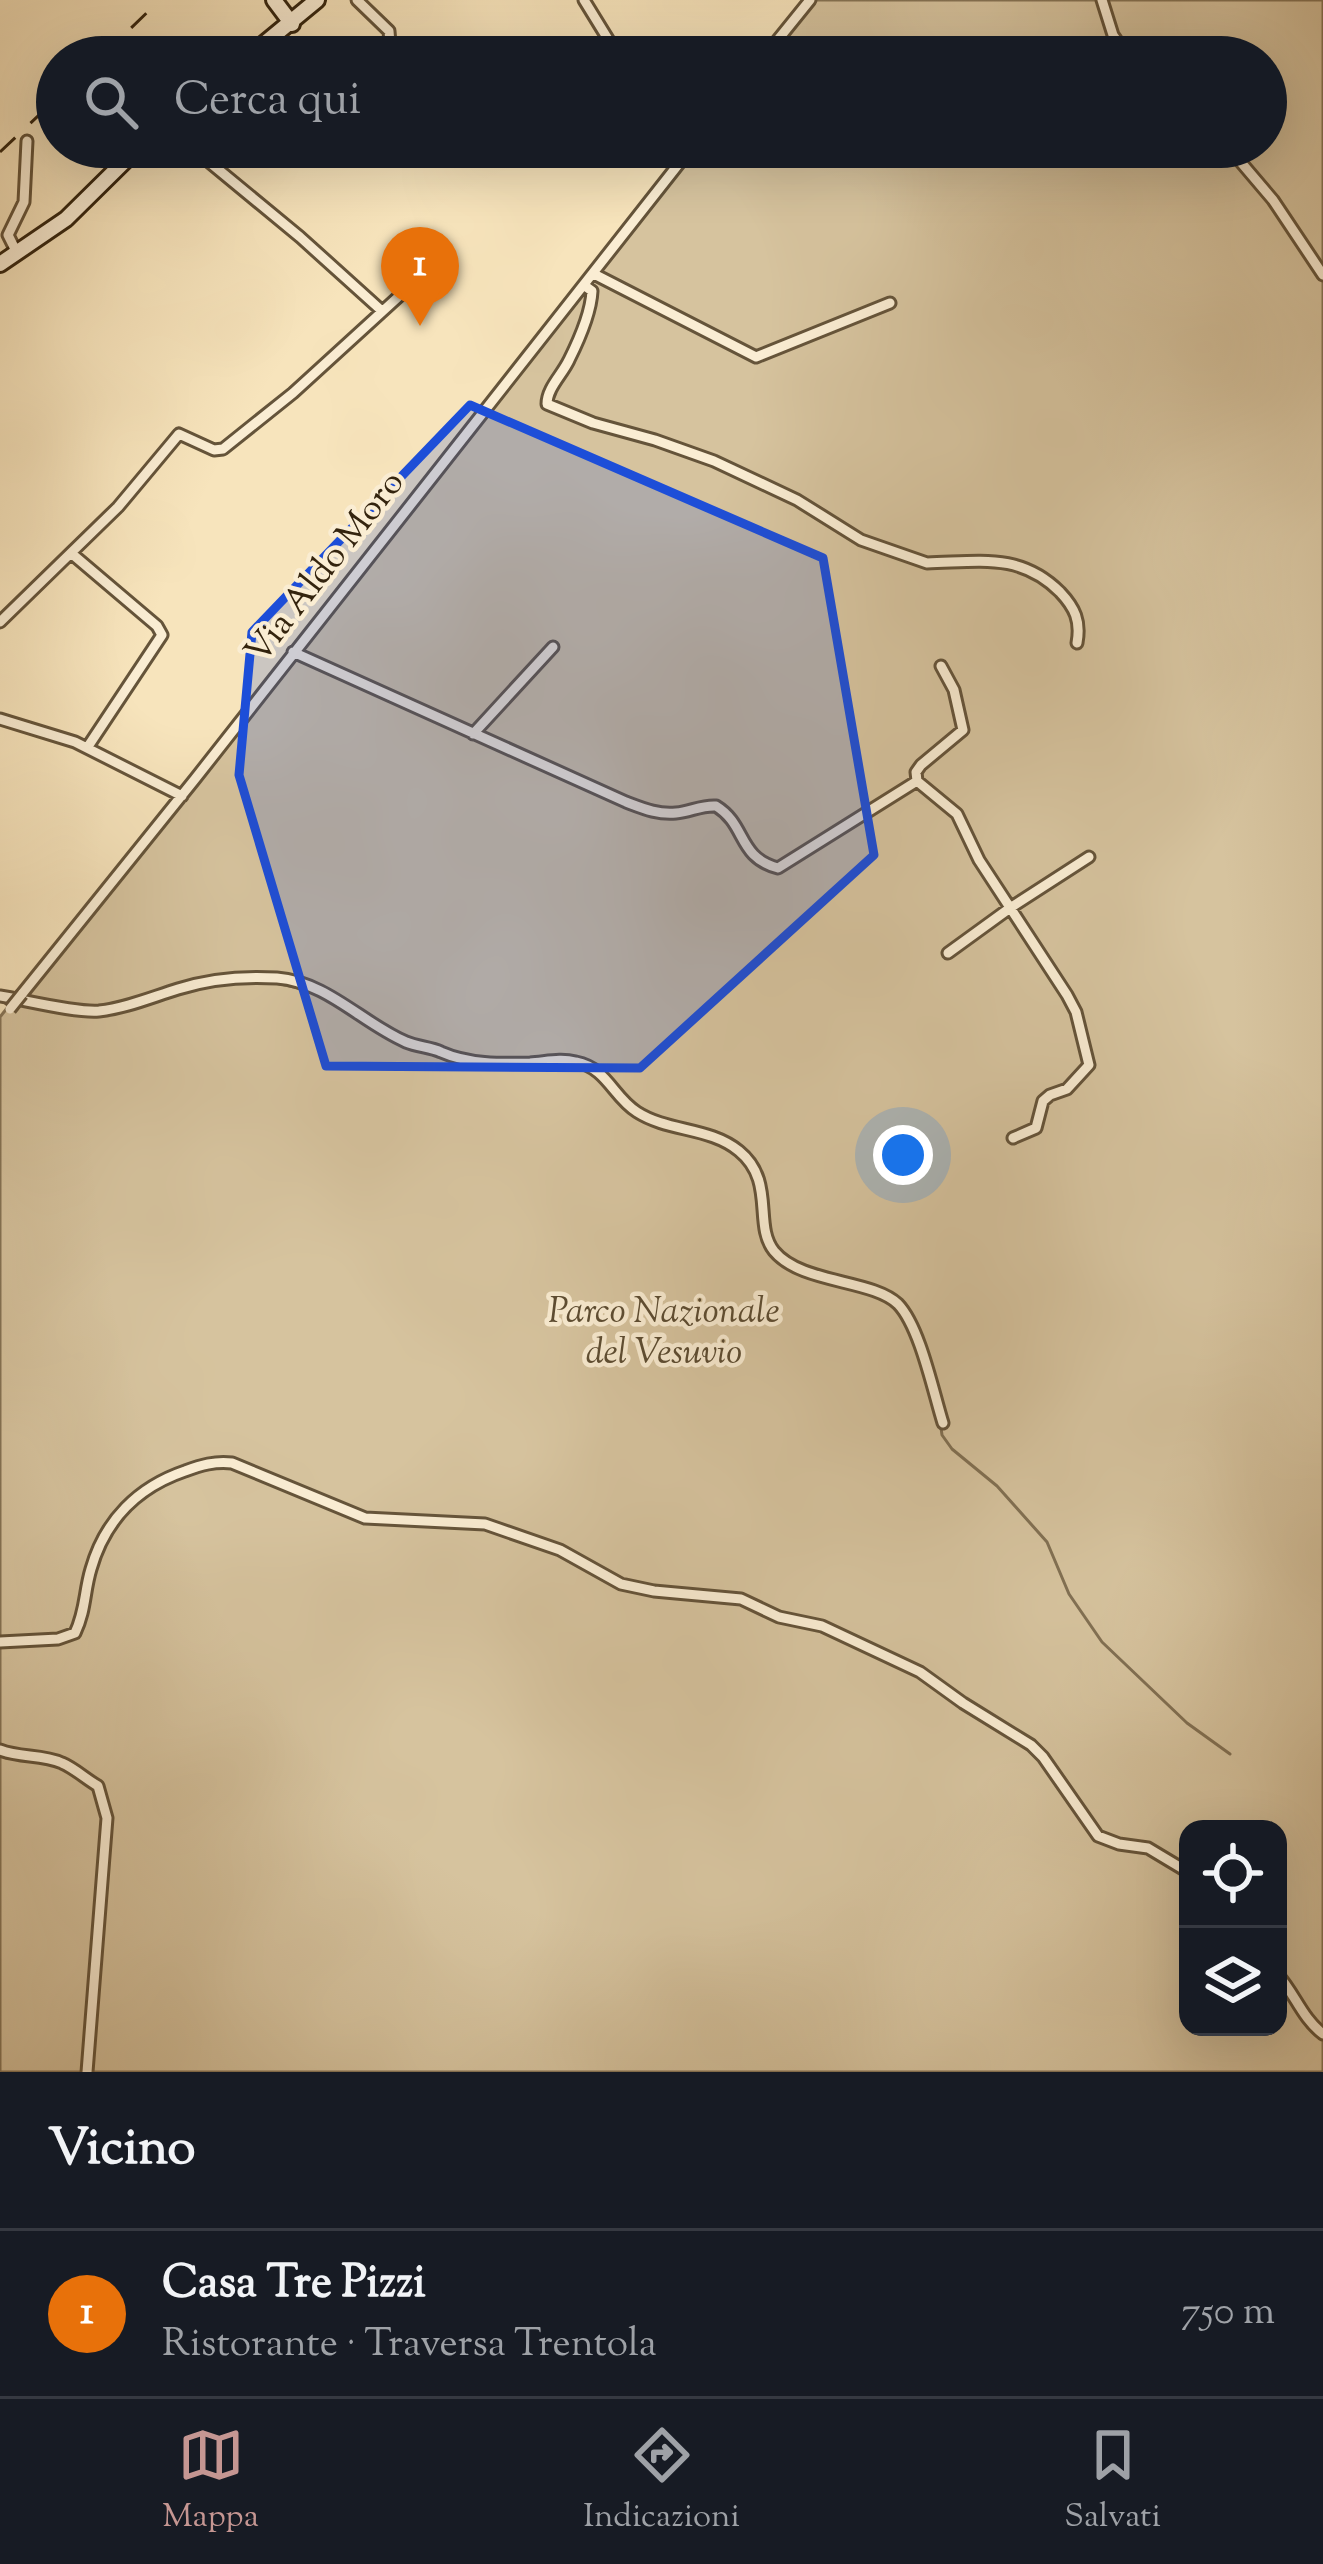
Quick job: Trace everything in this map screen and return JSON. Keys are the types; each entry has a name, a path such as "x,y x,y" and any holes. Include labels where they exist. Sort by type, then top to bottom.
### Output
{"main road":[{"path":"274,0 292,24"},
{"path":"277,36 317,0"},
{"path":"0,264 66,219 118,168"}],"street":[{"path":"358,0 389,36"},
{"path":"584,0 606,36"},
{"path":"781,36 810,0"},
{"path":"1102,0 1114,36"},
{"path":"17,253 8,236 24,202 26,141"},
{"path":"216,168 382,311"},
{"name":"Via Aldo Moro","path":"0,1022 676,168"},
{"path":"1246,168 1323,274"},
{"path":"594,274 756,357 890,303"},
{"path":"0,622 118,507 179,434 214,450 223,449 293,393 418,278"},
{"path":"585,286 592,292 592,302 570,358 545,398 547,404 592,424 714,461 797,500 861,541 915,561 1004,562 1028,568 1068,601 1080,626 1077,643"},
{"path":"71,553 162,634 87,748"},
{"path":"473,734 553,647"},
{"path":"293,652 626,802 658,813 716,806 729,816 756,860 778,868 917,781"},
{"path":"941,666 954,690 963,730 921,766 917,781 957,814 979,860 1067,995 1089,1065 1067,1089 1043,1101 1036,1128 1013,1138"},
{"path":"0,719 87,748 182,796"},
{"path":"949,953 1089,857"},
{"path":"0,996 94,1012 207,981 280,978 331,996 404,1041 450,1058 589,1065 643,1116 710,1136 740,1152 761,1188 765,1235 786,1262 883,1295 899,1306 918,1341 943,1423"},
{"path":"0,1642 58,1639 75,1633 86,1605 90,1571 115,1518 162,1480 217,1461 232,1462 365,1518 485,1523 560,1550 621,1584 741,1599 779,1617 822,1626 920,1672 1031,1745 1098,1836 1148,1848 1179,1867"},
{"path":"0,1750 69,1766 98,1786 106,1818 87,2072"},
{"path":"1287,1988 1323,2034"}],"highlighted area":[{"path":"470,405 823,558 874,855 640,1068 326,1066 239,775 252,632"}],"green space":[{"name":"Parco Nazionale del Vesuvio","path":"805,0 1323,0 1323,2072 0,2072 0,1017 673,168 1287,168 1287,36 777,36"}],"waterway":[{"path":"271,982 308,990 335,1004"},
{"path":"766,1192 771,1236"},
{"path":"941,1428 952,1449 997,1486 1047,1542 1069,1594 1102,1642 1187,1723 1230,1754"}],"railway":[{"path":"123,36 160,0"},
{"path":"0,152 36,118"}],"place":[{"name":"Casa Tre Pizzi","path":"420,326"}]}
